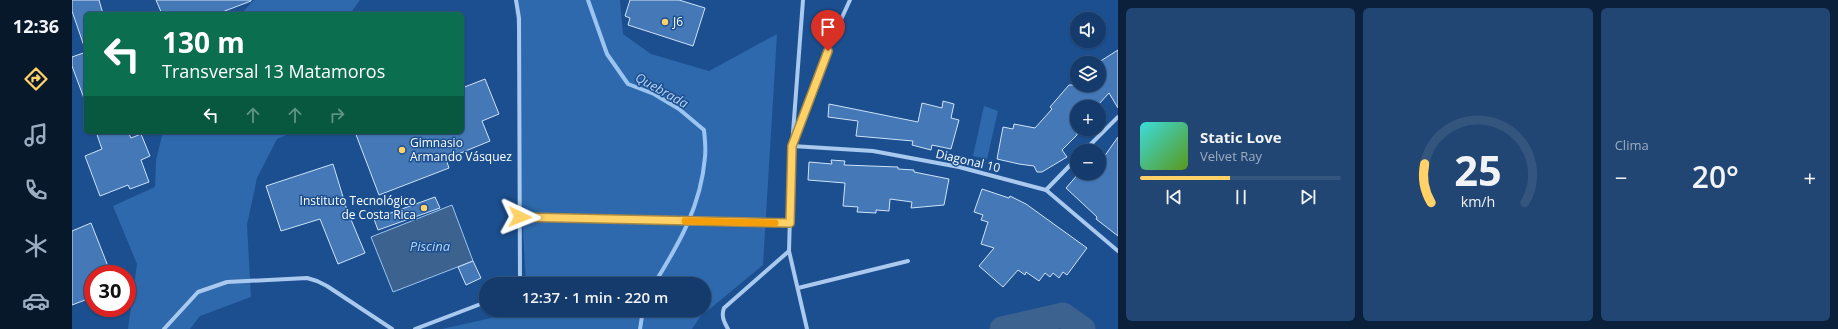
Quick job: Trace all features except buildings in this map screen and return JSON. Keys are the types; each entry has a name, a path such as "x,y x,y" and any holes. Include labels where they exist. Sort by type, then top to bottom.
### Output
{"street":[{"path":"516,0 519,18 520,277"},
{"path":"803,0 792,146 789,251 808,329"},
{"path":"792,146 833,37 850,0"},
{"path":"1091,144 1118,117"},
{"name":"Diagonal 10","path":"792,146 873,151 959,167 1046,190 1118,251"},
{"path":"1046,190 1070,165"},
{"path":"520,217 790,223"},
{"path":"728,329 723,319 722,312 724,308 789,251"},
{"path":"798,288 908,261"},
{"path":"164,329 198,292 227,282 307,278 327,286 392,329"},
{"path":"415,329 479,305"}],"shaded area":[{"path":"254,0 360,0 351,12 243,12"},
{"path":"514,0 620,0 623,34 651,54 709,71 777,34 763,265 711,308 711,277 526,277 520,176 519,49"},
{"path":"984,106 998,111 987,159 973,156"},
{"path":"162,134 289,134 277,139 257,178 247,225 251,297 200,316 190,329 128,329 130,317 136,317 137,264 113,206 155,187 156,160"},
{"path":"496,317 700,317 692,329 442,329"}],"water":[{"name":"Piscina","path":"452,205 473,261 393,292 371,237"}],"waterway":[{"name":"Quebrada","path":"588,0 607,54 628,84 654,94 679,109 704,130 705,157 699,192 694,208 680,239 658,277"},
{"path":"1002,329 1063,315 1083,329"},
{"name":"Quebrada","path":"640,329 642,317"}],"slow traffic":[{"path":"685,221 775,223"}],"place":[{"name":"J6","path":"665,22"},
{"name":"Gimnasio Armando Vásquez","path":"402,150"},
{"name":"Instituto Tecnológico de Costa Rica","path":"424,208"}],"route":[{"path":"520,217 790,223 792,146 828,51"}]}
